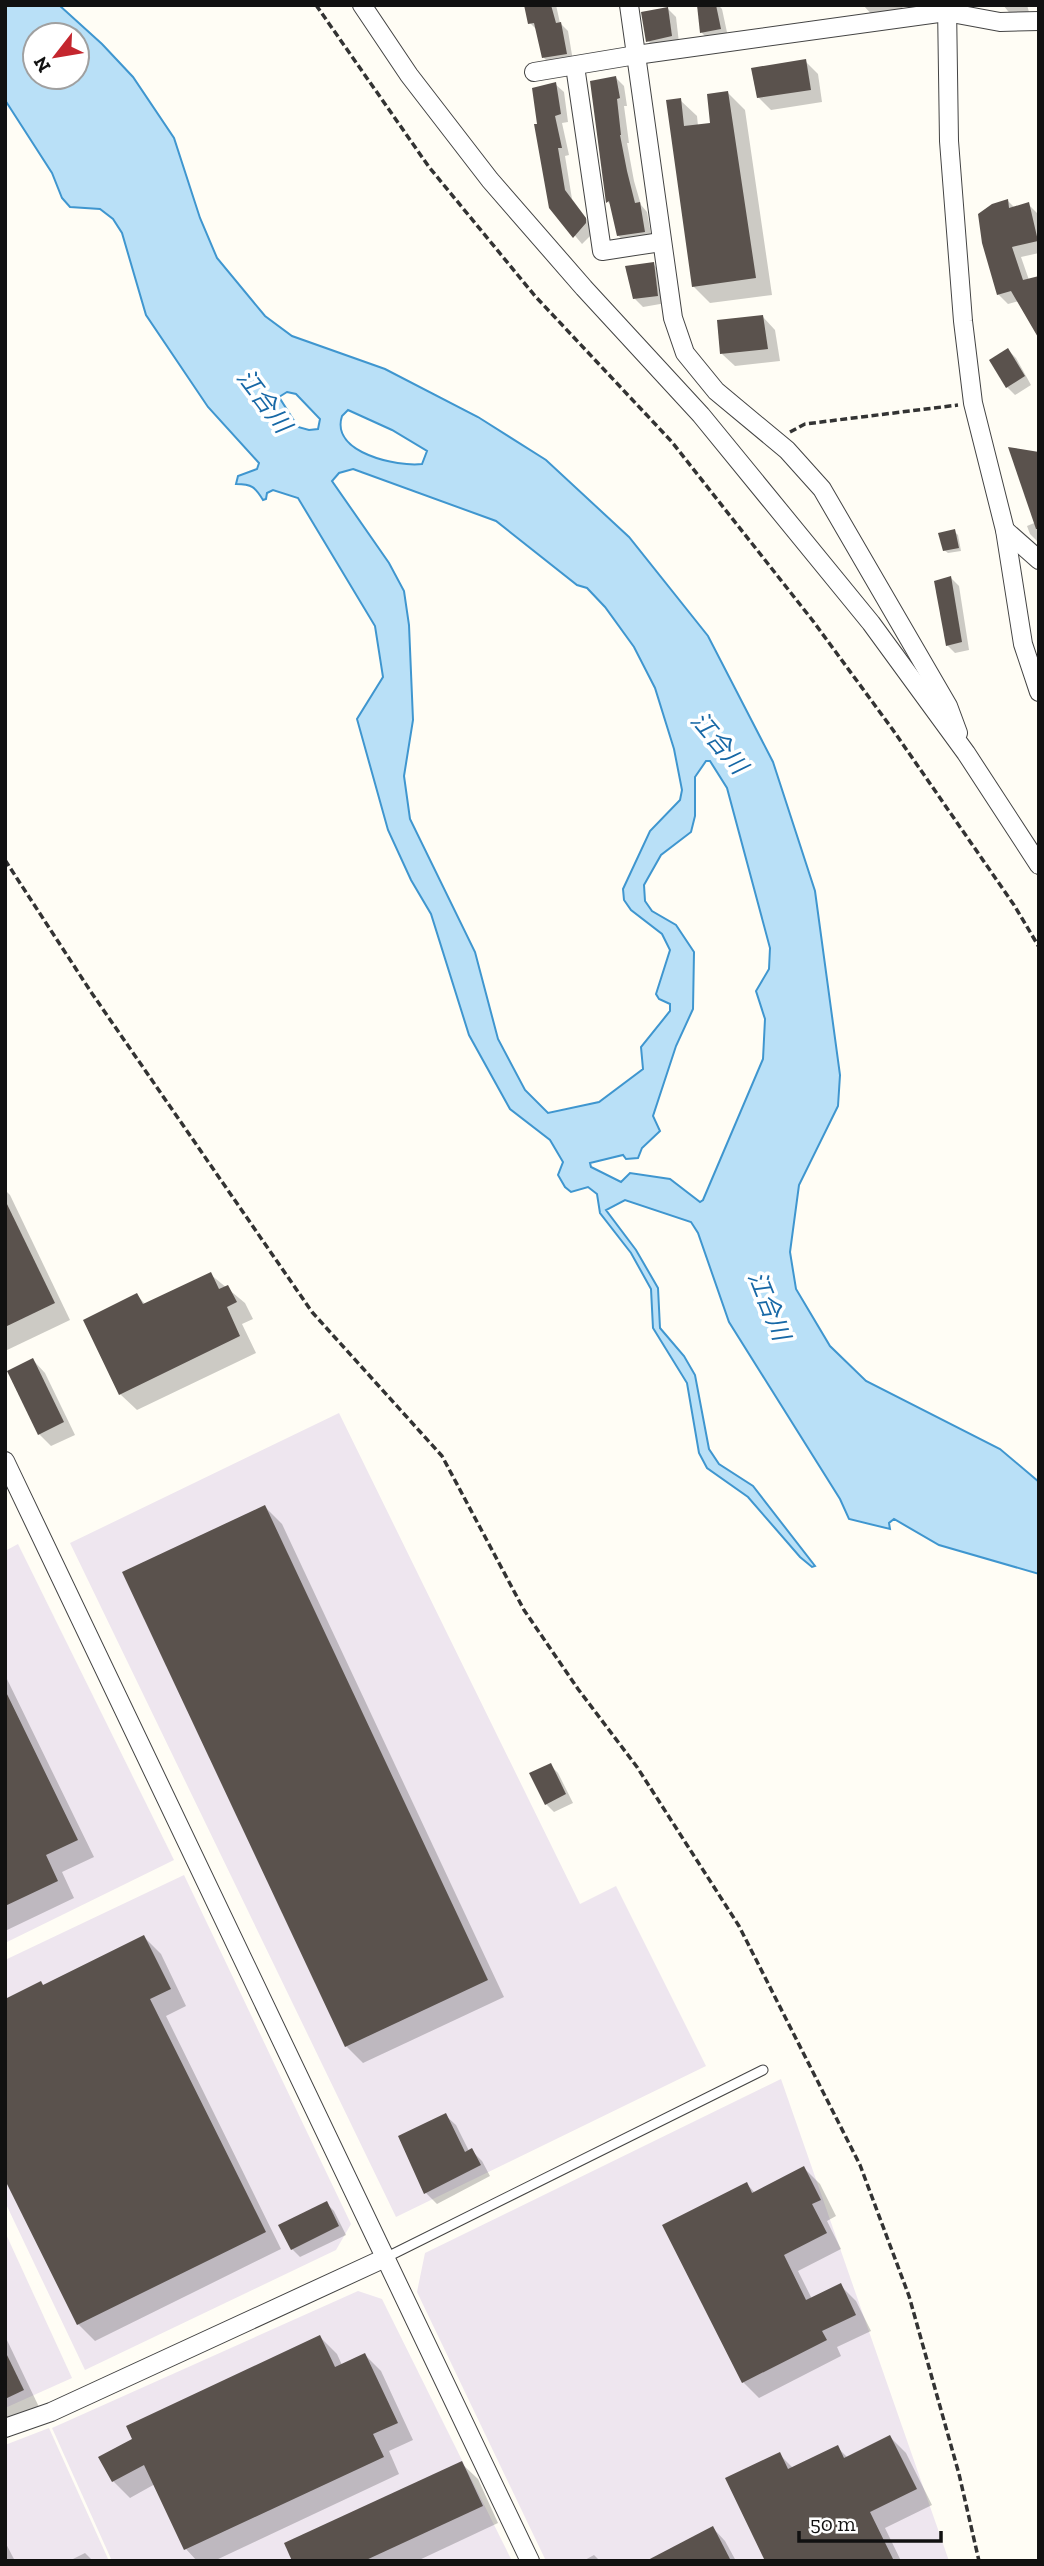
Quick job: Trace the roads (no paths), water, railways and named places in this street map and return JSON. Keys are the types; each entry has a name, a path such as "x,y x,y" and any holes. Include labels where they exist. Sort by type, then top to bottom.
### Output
{"street":[{"path":"362,5 409,75 490,180 584,288 701,415 871,623 966,753 1039,865"},
{"path":"629,5 673,318 685,353 716,391 787,450 822,489 948,706 966,753"},
{"path":"946,9 949,141 963,321 973,403 1005,530 1023,644 1039,692"},
{"path":"534,72 946,9 1000,22 1039,21"},
{"path":"575,66 602,251 661,242"},
{"path":"1005,530 1039,560"},
{"path":"5,1461 530,2561"},
{"path":"5,2428 64,2406 384,2258"}],"lane":[{"path":"384,2258 763,2070"}],"water":[{"name":"江合川","path":"5,5 59,5 77,21 21,21 21,91 91,91 91,34 133,77 174,138 200,218 217,258 265,316 292,336 385,369 478,417 546,460 629,537 708,636 773,762 815,891 840,1075 838,1106 799,1185 790,1252 796,1289 830,1346 866,1381 1000,1449 1039,1482 1039,1574 939,1545 894,1519 889,1523 890,1529 849,1519 840,1499 729,1322 698,1233 691,1222 625,1200 606,1210 636,1250 658,1288 660,1328 684,1356 695,1375 709,1449 719,1464 753,1486 815,1566 812,1567 800,1557 748,1497 707,1468 699,1453 687,1383 653,1328 651,1289 631,1253 600,1213 597,1194 588,1187 571,1192 565,1187 558,1175 563,1162 550,1140 510,1109 469,1035 431,914 411,880 388,830 357,719 383,677 375,626 298,498 273,490 267,493 266,499 263,500 252,487 236,484 238,476 257,469 259,463 208,407 146,315 122,233 113,219 100,209 70,207 62,198 52,173 5,100","holes":["287,392 296,394 320,419 318,429 298,427 279,397","348,410 392,430 427,451 422,464 383,460 356,448 346,440 341,429 342,416","353,469 496,521 577,585 587,588 605,607 634,647 655,688 674,749 682,790 680,800 650,831 623,889 624,900 631,910 662,934 670,950 656,994 659,999 670,1004 670,1011 641,1047 643,1069 599,1102 548,1113 525,1090 498,1039 475,952 410,819 404,776 413,720 409,625 404,591 389,563 332,481 339,473","706,761 710,761 727,788 770,948 769,969 756,991 765,1019 763,1059 700,1202 670,1179 630,1173 621,1182 591,1167 590,1163 623,1155 626,1159 638,1158 642,1148 660,1131 653,1116 676,1046 693,1009 694,952 676,925 652,911 645,901 644,885 661,855 691,832 695,816 695,777"]}]}
